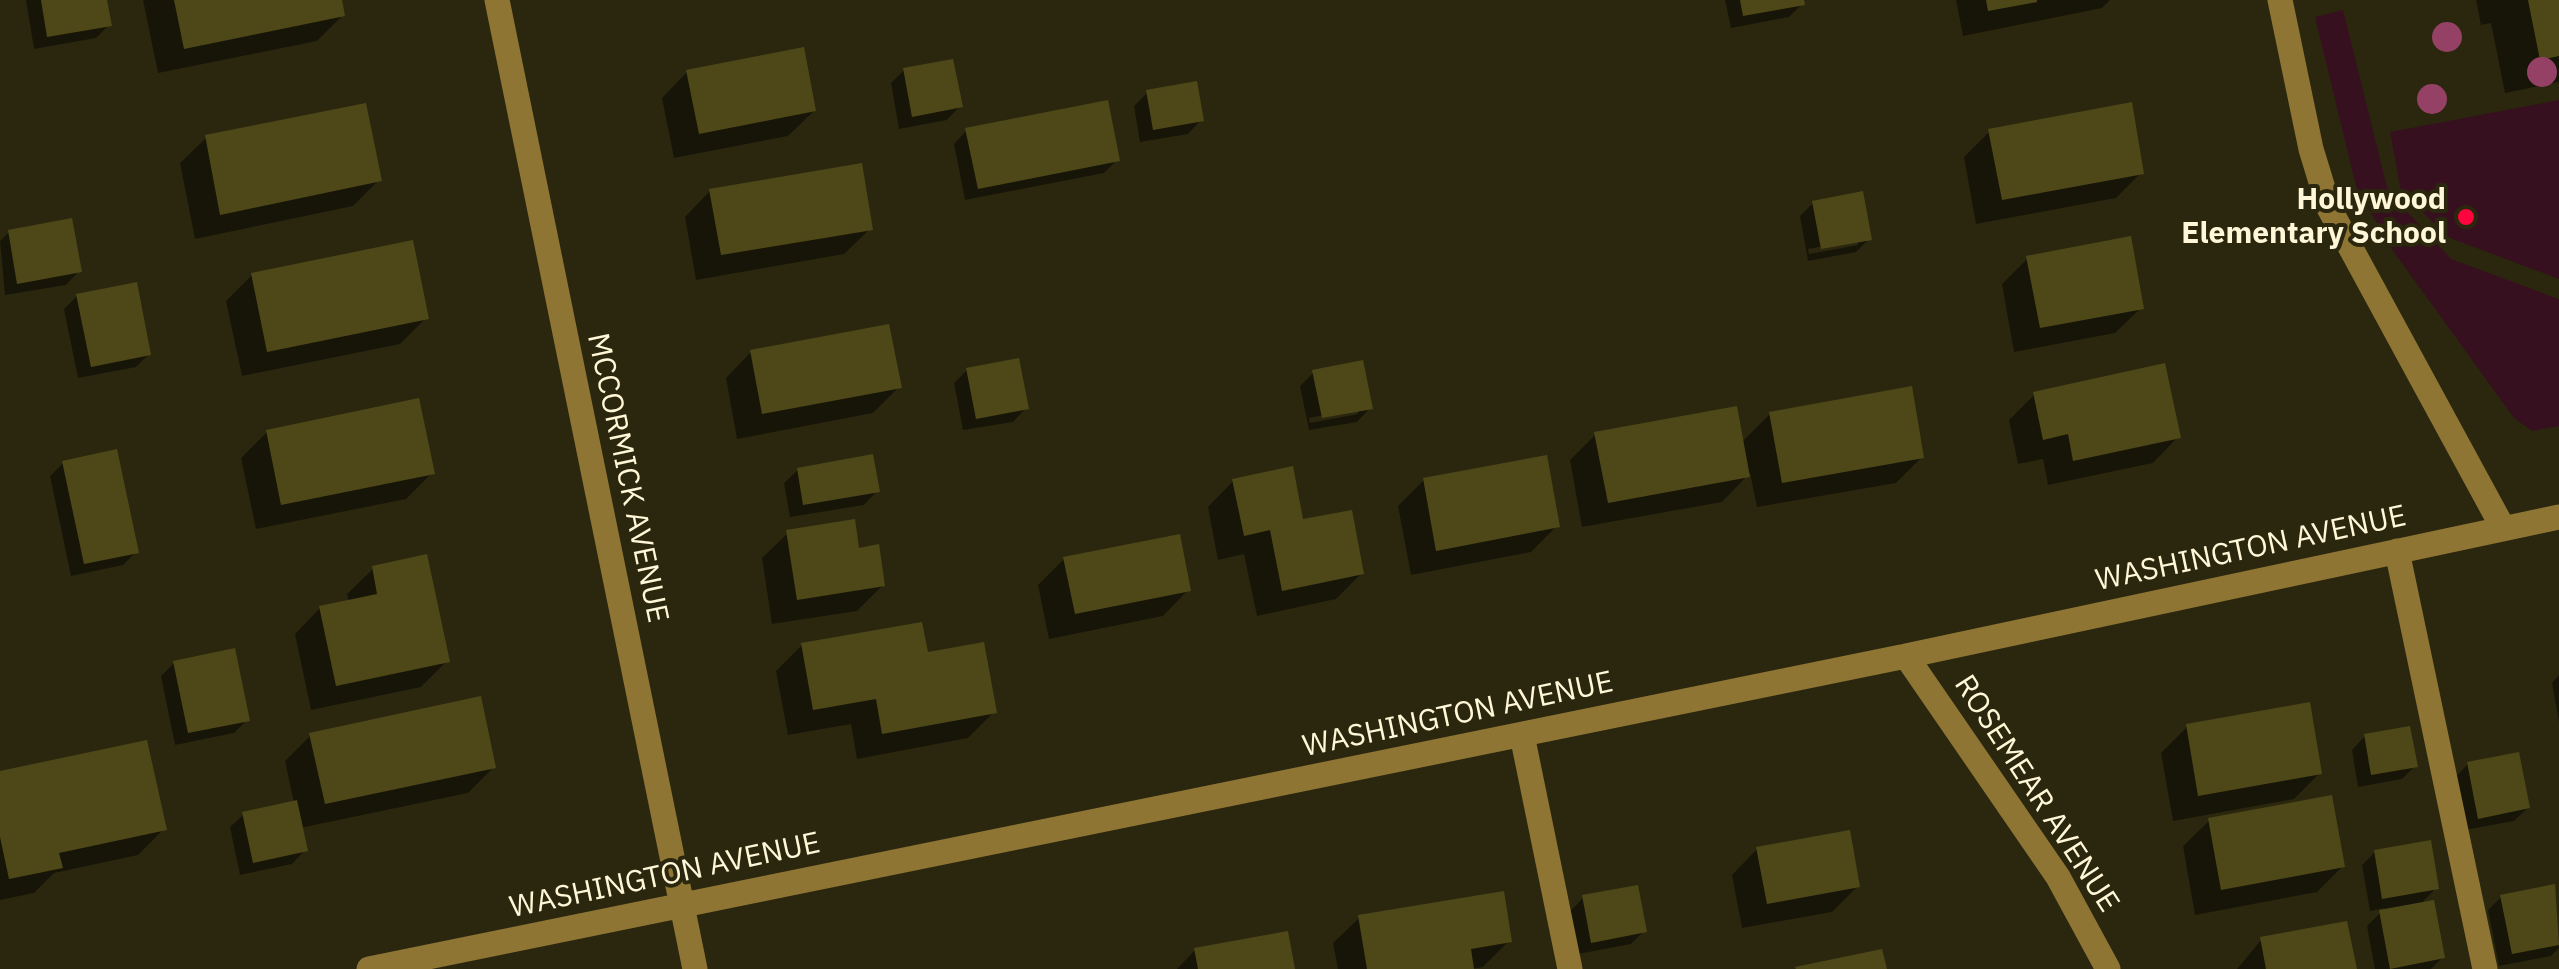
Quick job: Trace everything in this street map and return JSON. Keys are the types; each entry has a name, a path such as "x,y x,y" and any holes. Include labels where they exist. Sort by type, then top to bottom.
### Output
{"street":[{"name":"MCCORMICK AVENUE","path":"497,0 695,969"},
{"path":"2280,0 2311,149 2329,208 2503,528"},
{"name":"WASHINGTON AVENUE","path":"370,969 1906,656 2559,517"},
{"path":"2397,551 2485,969"},
{"name":"ROSEMEAR AVENUE","path":"1906,656 2058,877 2108,969"},
{"path":"1522,735 1570,969"}],"shaded area":[{"path":"2343,10 2388,191 2451,259 2559,299 2559,426 2532,431 2514,418 2391,248 2356,186 2315,17"},
{"path":"2559,100 2559,279 2450,238 2401,192 2390,132"}],"building":[{"path":"41,0 107,0 112,26 47,37"},
{"path":"174,0 342,0 345,16 184,49"},
{"path":"1740,0 1804,0 1805,5 1743,16"},
{"path":"1986,0 2037,0 2037,2 1988,11"},
{"path":"2528,0 2559,0 2559,56 2540,60"},
{"path":"804,47 816,111 699,134 686,70"},
{"path":"953,59 963,107 912,117 903,68"},
{"path":"1197,81 1204,121 1153,130 1146,90"},
{"path":"1108,100 1120,161 978,189 965,128"},
{"path":"2132,102 2144,174 2002,200 1988,129"},
{"path":"366,103 382,181 220,215 205,135"},
{"path":"862,163 873,230 721,255 709,189"},
{"path":"1863,191 1872,240 1821,249 1812,201"},
{"path":"72,218 82,272 17,284 8,230"},
{"path":"2131,236 2144,309 2040,328 2026,256"},
{"path":"413,240 429,319 267,352 251,273"},
{"path":"137,282 151,355 91,367 76,294"},
{"path":"889,324 902,388 762,414 750,350"},
{"path":"1019,358 1029,409 976,419 966,368"},
{"path":"1363,360 1373,409 1322,418 1312,370"},
{"path":"2165,363 2181,438 2073,461 2068,434 2043,440 2033,392"},
{"path":"1912,386 1924,458 1782,483 1769,412"},
{"path":"419,398 435,474 281,505 266,430"},
{"path":"1737,406 1750,477 1608,503 1594,432"},
{"path":"117,449 139,553 84,564 62,461"},
{"path":"873,454 880,492 803,505 797,468"},
{"path":"1547,455 1560,527 1436,551 1423,478"},
{"path":"1293,466 1303,519 1352,510 1364,574 1282,591 1270,530 1244,536 1232,479"},
{"path":"855,519 859,548 879,544 885,586 797,600 786,530"},
{"path":"1180,534 1191,591 1075,614 1063,557"},
{"path":"427,554 450,662 336,686 319,606 377,594 372,566"},
{"path":"922,622 928,652 984,642 997,713 882,734 876,699 813,710 801,643"},
{"path":"235,648 250,721 188,733 173,661"},
{"path":"481,696 496,768 325,804 309,733"},
{"path":"2310,702 2322,774 2198,796 2186,724"},
{"path":"2410,726 2418,767 2371,775 2364,734"},
{"path":"147,740 167,830 59,853 63,868 9,879 0,837 0,771"},
{"path":"2519,752 2530,808 2478,819 2467,762"},
{"path":"2332,795 2345,867 2221,890 2208,818"},
{"path":"297,800 308,851 253,863 242,812"},
{"path":"1850,830 1860,887 1767,904 1756,847"},
{"path":"2431,840 2439,889 2382,899 2374,850"},
{"path":"2555,884 2559,945 2512,954 2500,895"},
{"path":"1638,885 1647,932 1591,943 1582,895"},
{"path":"1504,891 1512,942 1471,949 1474,969 1367,969 1358,915"},
{"path":"2434,900 2445,958 2390,969 2379,910"},
{"path":"2347,921 2357,969 2266,969 2260,937"},
{"path":"1288,931 1295,969 1198,969 1194,948"},
{"path":"1882,949 1887,969 1795,967"}],"place":[{"name":"Hollywood Elementary School","path":"2466,217"}]}
